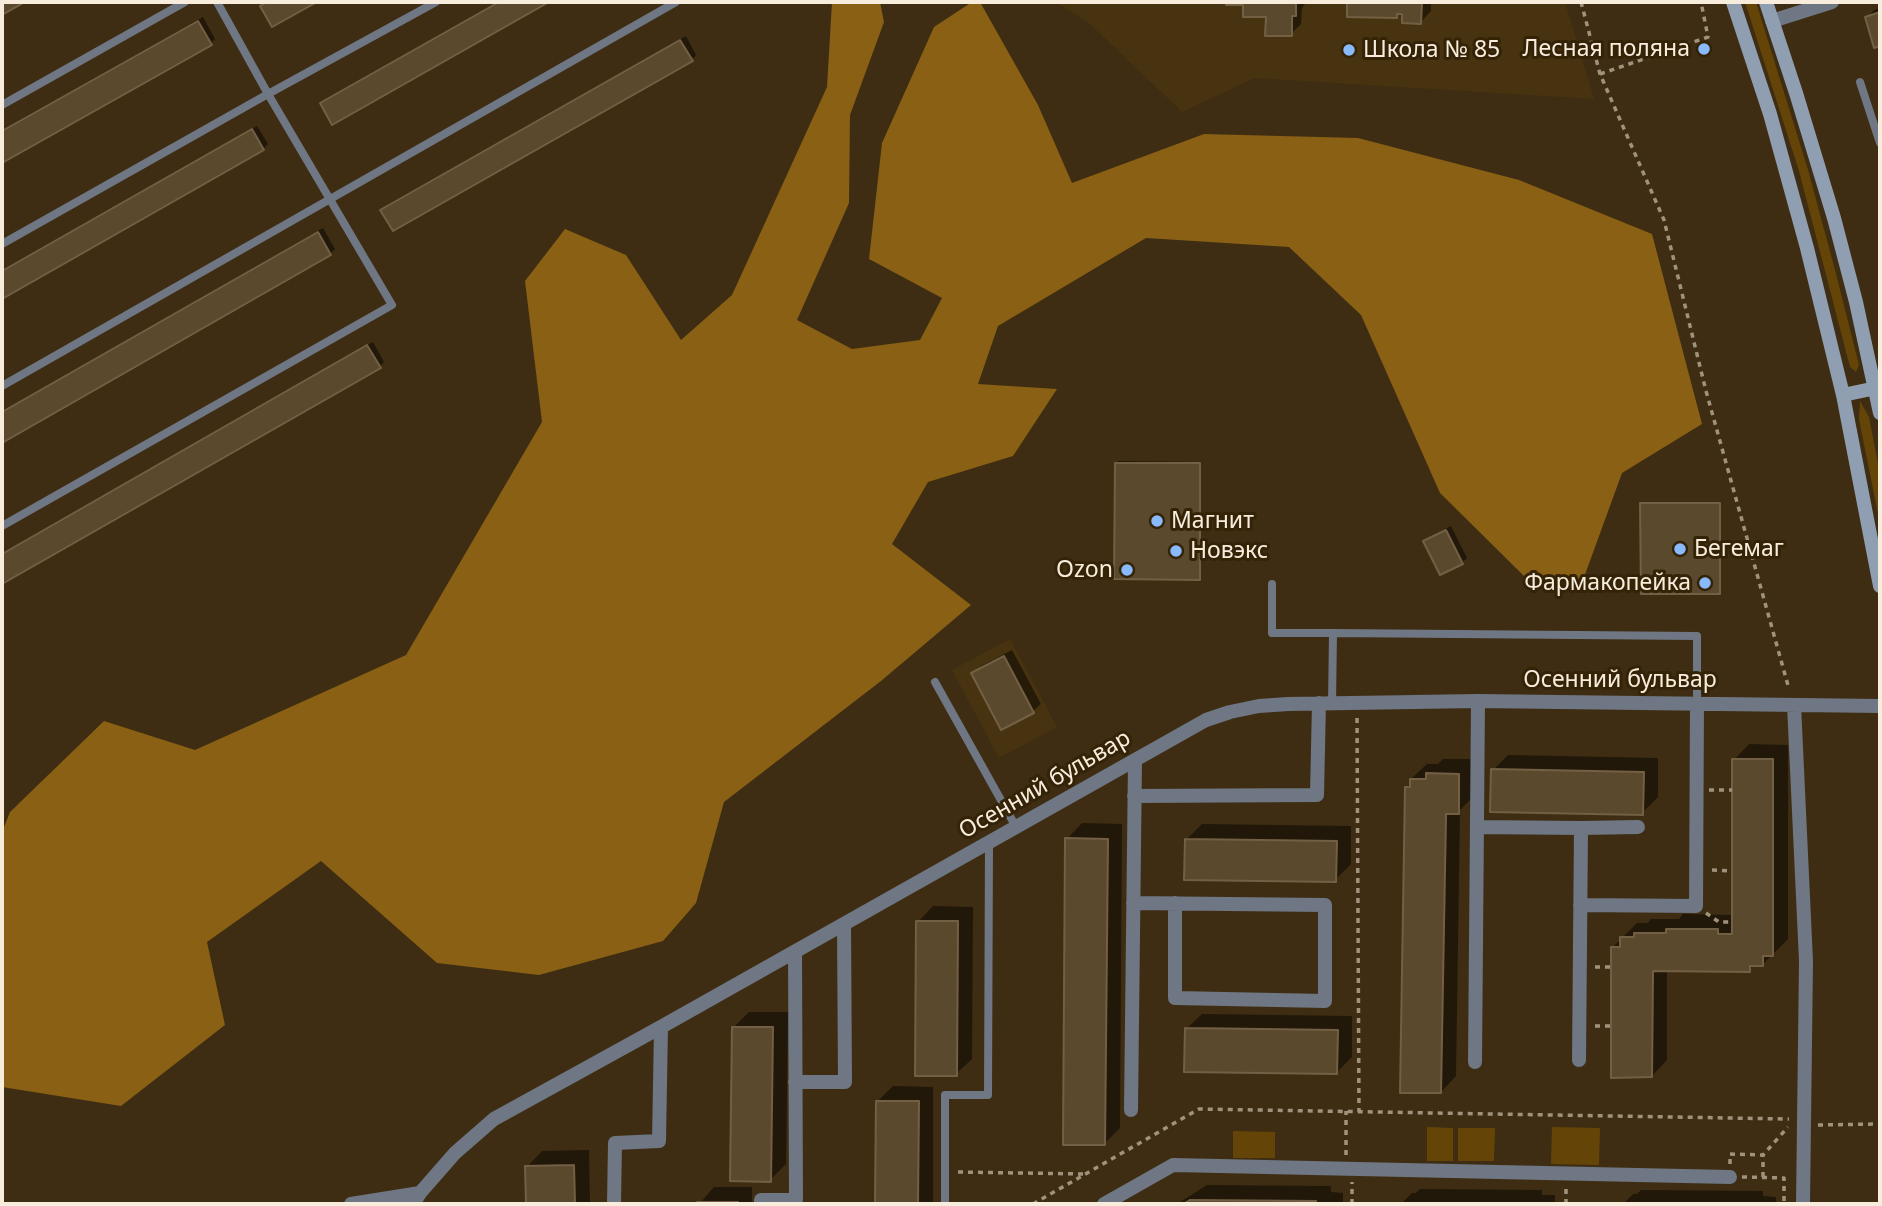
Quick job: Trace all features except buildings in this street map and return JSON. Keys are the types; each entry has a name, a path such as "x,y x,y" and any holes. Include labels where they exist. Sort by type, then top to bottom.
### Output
{"main road":[{"path":"1734,2 1794,198 1843,394 1880,586"},
{"path":"1766,2 1833,218 1858,312 1880,413"},
{"path":"1843,394 1876,388"}],"street":[{"path":"1772,21 1832,2"},
{"path":"1475,1062 1478,701"},
{"name":"Осенний бульвар","path":"416,1198 455,1153 494,1119 1206,720 1259,706 1326,703 1478,701 1880,706"},
{"path":"1134,796 1317,795 1326,703"},
{"path":"1580,905 1696,906 1697,703"},
{"path":"1794,705 1806,961 1800,1122 1803,1204"},
{"path":"1131,1110 1135,760"},
{"path":"1477,827 1638,827"},
{"path":"1578,1060 1581,828"},
{"path":"1133,903 1325,905 1325,1001 1175,998 1175,904"},
{"path":"795,1082 845,1082 844,924"},
{"path":"761,1204 761,1200 796,1200 795,952"},
{"path":"614,1204 615,1143 659,1141 661,1027"},
{"path":"1104,1204 1173,1166 1730,1177"},
{"path":"351,1204 416,1198"}],"lane":[{"path":"2,105 185,2"},
{"path":"2,526 392,305 217,2"},
{"path":"2,244 436,2"},
{"path":"2,386 676,2"},
{"path":"1860,82 1880,143"},
{"path":"1272,584 1272,633 1697,636 1697,703"},
{"path":"1326,703 1333,634"},
{"path":"935,682 1016,827"},
{"path":"945,1204 945,1095 988,1095 989,843"}],"path":[{"path":"1581,2 1600,74 1664,220 1706,391 1794,705"},
{"path":"1600,74 1708,37 1701,2"},
{"path":"1357,704 1359,1112"},
{"path":"1697,790 1732,790"},
{"path":"1696,870 1732,871"},
{"path":"1696,906 1719,922 1732,922"},
{"path":"1033,1204 1199,1109 1880,1124"},
{"path":"1346,1111 1352,1204"},
{"path":"1784,1204 1784,1178 1730,1177 1730,1154 1763,1155 1800,1122"},
{"path":"1763,1155 1763,1178"},
{"path":"945,1172 1086,1174"}],"shaded area":[{"path":"832,2 880,2 884,22 850,115 849,203 797,320 852,349 920,340 942,298 869,259 882,143 934,27 972,2 980,2 1038,105 1072,183 1204,134 1358,138 1519,180 1652,234 1702,424 1622,473 1583,580 1527,579 1440,493 1361,315 1289,247 1146,238 998,326 978,384 1057,389 1013,456 928,482 892,544 971,605 881,681 724,802 696,903 663,941 539,975 437,963 321,861 207,942 225,1025 121,1106 2,1087 2,832 10,812 104,721 195,750 406,655 542,422 525,281 565,229 626,255 681,340 732,295 827,87"},
{"name":"Школа № 85","path":"1056,2 1565,2 1594,99 1255,78 1182,112 1089,23"},
{"path":"1745,2 1756,2 1808,170 1859,365 1856,372 1850,367 1799,171"},
{"path":"1860,401 1869,417 1880,474 1880,524 1859,419"},
{"path":"1010,639 1057,727 999,758 952,670"},
{"path":"1427,1127 1453,1128 1453,1161 1427,1161"},
{"path":"1552,1127 1600,1128 1599,1165 1551,1164"},
{"path":"1458,1128 1495,1128 1494,1161 1458,1161"},
{"path":"1233,1131 1275,1132 1275,1158 1233,1158"}],"place":[{"name":"Лесная поляна","path":"1704,49"},
{"name":"Школа № 85","path":"1349,50"},
{"name":"Магнит","path":"1157,521"},
{"name":"Бегемаг","path":"1680,549"},
{"name":"Новэкс","path":"1176,551"},
{"name":"Ozon","path":"1127,570"},
{"name":"Фармакопейка","path":"1705,583"}]}
